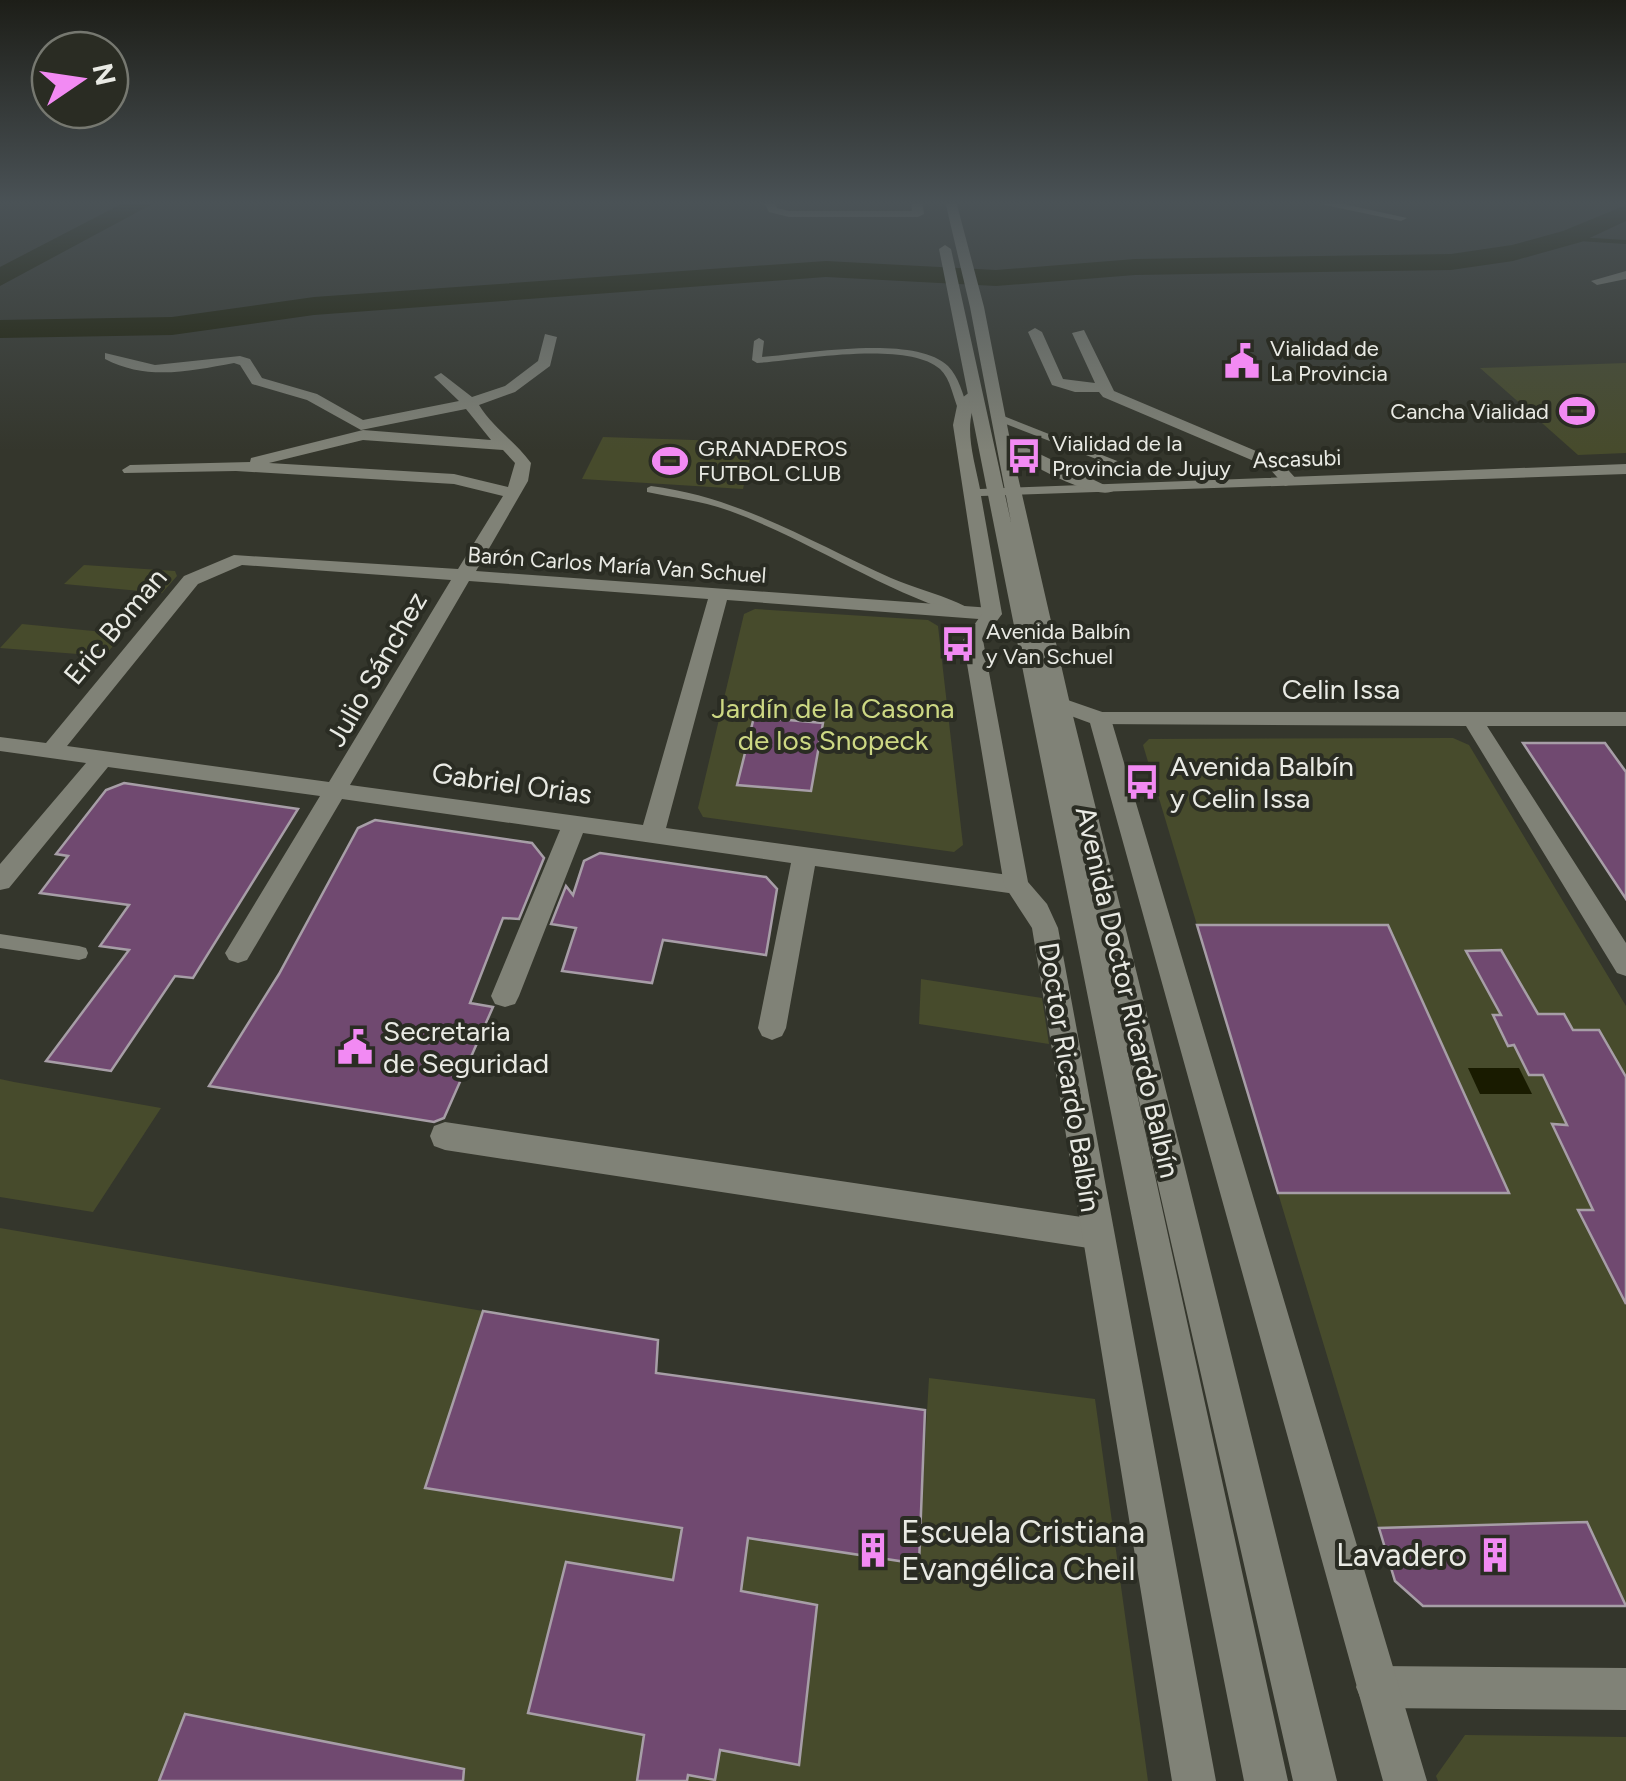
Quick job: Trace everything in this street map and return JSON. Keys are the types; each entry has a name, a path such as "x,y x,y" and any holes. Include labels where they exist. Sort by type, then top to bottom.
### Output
{"street":[{"name":"Avenida Doctor Ricardo Balbín","path":"959,284 1004,443 993,492 1059,704 1315,1781"},
{"name":"Avenida Doctor Ricardo Balbín","path":"963,284 969,400 993,492 1266,1781"},
{"path":"1035,332 1057,382 1075,388 1104,387"},
{"path":"1079,332 1104,387 1122,403 1274,464 1292,482"},
{"path":"236,466 442,412 510,390 545,364 550,336"},
{"path":"110,356 123,365 152,369 235,359 244,362 257,382 312,398 362,430 509,446"},
{"path":"130,470 236,466 454,479 513,493 523,464 509,446 484,427 470,402 440,376"},
{"path":"1004,443 1060,474 1107,490"},
{"name":"Ascasubi","path":"993,492 1626,468"},
{"path":"992,614 993,492"},
{"name":"Julio Sánchez","path":"238,954 513,493"},
{"name":"Barón Carlos María Van Schuel","path":"240,559 992,614"},
{"name":"Eric Boman","path":"51,751 191,580 240,559"},
{"path":"653,833 718,594"},
{"name":"Doctor Ricardo Balbín","path":"992,614 973,640 1016,886 1038,911 1045,928 1194,1781"},
{"name":"Celin Issa","path":"1059,704 1100,719 1626,719"},
{"path":"1100,719 1405,1781"},
{"path":"1472,719 1626,964"},
{"name":"Gabriel Orias","path":"0,744 338,788 1016,886"},
{"path":"0,881 104,758"},
{"path":"505,996 574,823"},
{"path":"772,1028 805,854"},
{"path":"445,1136 1096,1234"},
{"path":"1377,1687 1626,1689"}],"lane":[{"path":"759,341 756,360 847,353 930,358 946,368 969,400"},
{"path":"996,417 1140,472"},
{"path":"651,490 710,500 803,537 868,572 971,613"},
{"path":"0,940 79,953"}],"green space":[{"name":"Cancha Vialidad","path":"1626,363 1626,453 1578,455 1480,368"},
{"name":"GRANADEROS FUTBOL CLUB","path":"603,437 754,442 743,489 582,479"},
{"path":"84,565 175,571 177,576 162,593 64,584"},
{"name":"Jardín de la Casona de los Snopeck","path":"755,609 928,620 938,626 963,845 954,852 703,817 698,808 744,614"},
{"path":"22,624 124,634 104,656 0,648"},
{"path":"1453,738 1469,745 1626,1006 1626,1604 1587,1522 1379,1528 1278,1193 1509,1192 1388,925 1197,925 1143,745 1149,739"},
{"path":"921,979 1042,998 1049,1044 919,1024"},
{"path":"0,1079 161,1108 93,1212 0,1197"},
{"path":"0,1228 483,1311 426,1488 918,1564 929,1378 1095,1399 1148,1781 0,1781"},
{"path":"1465,1735 1626,1737 1626,1781 1438,1781 1436,1776"}],"shaded area":[{"path":"1468,1068 1519,1068 1532,1094 1480,1094"}],"building":[{"path":"754,717 823,723 811,791 737,785"},
{"path":"1523,743 1605,743 1626,772 1626,899"},
{"path":"124,783 298,809 193,978 175,976 111,1071 46,1061 129,950 100,946 129,905 40,893 68,856 56,854 106,790"},
{"path":"375,820 532,843 544,858 519,919 503,918 470,1003 493,1007 444,1118 434,1122 209,1086 279,974 358,828"},
{"path":"600,853 766,877 777,889 766,955 663,940 652,983 562,971 576,928 551,924 566,886 573,895 584,861"},
{"path":"1197,925 1388,925 1509,1193 1278,1193"},
{"path":"1501,950 1538,1014 1564,1014 1573,1030 1599,1030 1626,1077 1626,1304 1578,1210 1593,1210 1552,1124 1567,1125 1543,1075 1529,1075 1514,1045 1508,1046 1493,1015 1501,1015 1466,951"},
{"name":"Escuela Cristiana Evangélica Cheil","path":"483,1311 658,1340 656,1373 925,1410 919,1564 748,1538 741,1591 817,1605 799,1765 720,1750 715,1780 688,1775 687,1781 637,1781 644,1735 528,1713 566,1562 673,1580 682,1528 425,1488"},
{"name":"Lavadero","path":"1587,1522 1626,1606 1423,1606 1395,1581 1379,1528"},
{"path":"185,1714 464,1769 463,1781 159,1781"}],"waterway":[{"path":"0,329 172,326 314,306 617,284"}],"place":[{"name":"Vialidad de La Provincia","path":"1242,361"},
{"name":"Cancha Vialidad","path":"1577,411"},
{"name":"Vialidad de la Provincia de Jujuy","path":"1024,456"},
{"name":"GRANADEROS FUTBOL CLUB","path":"670,461"},
{"name":"Avenida Balbín y Van Schuel","path":"958,644"},
{"name":"Avenida Balbín y Celin Issa","path":"1142,782"},
{"name":"Secretaria de Seguridad","path":"355,1047"},
{"name":"Escuela Cristiana Evangélica Cheil","path":"873,1550"},
{"name":"Lavadero","path":"1495,1555"}]}
